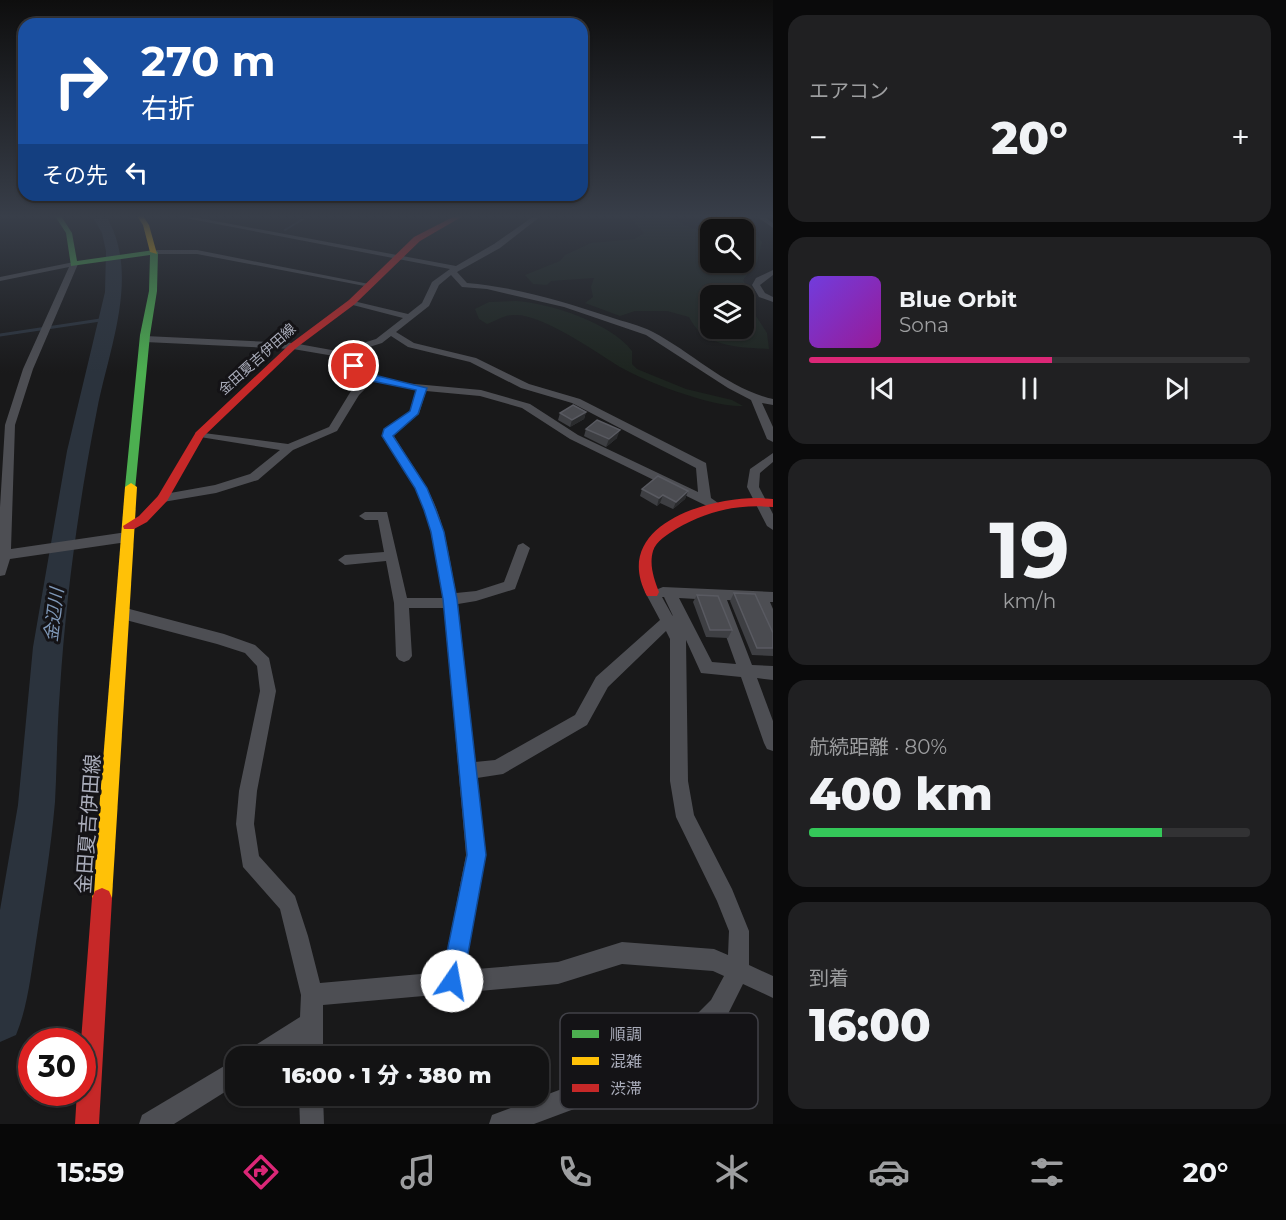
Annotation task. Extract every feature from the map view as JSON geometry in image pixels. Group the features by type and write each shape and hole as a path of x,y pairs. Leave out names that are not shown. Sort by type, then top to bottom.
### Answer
{"main road":[{"name":"金田夏吉伊田線","path":"87,1124 122,614 124,534 144,339 153,291 154,268"},
{"name":"金田夏吉伊田線","path":"124,534 144,519 163,498 200,434 292,346 352,302 387,268"},
{"path":"661,592 645,567 648,547 658,533 710,501 767,502"}],"street":[{"path":"0,279 54,268"},
{"path":"0,571 4,555 5,426 28,369 75,268"},
{"path":"283,268 370,285"},
{"path":"447,268 454,270 465,285"},
{"path":"336,354 368,346 390,332 426,304 435,284 458,268"},
{"path":"773,273 759,280 756,285 762,295 773,300"},
{"path":"435,284 487,287 566,305 629,324 672,346 732,386 755,398 773,402"},
{"path":"352,302 410,316"},
{"path":"390,332 411,345 473,360 513,380 576,401 702,466 710,501"},
{"path":"144,339 292,346 336,354 371,378 404,386 480,393 532,409 574,437 710,501"},
{"path":"163,498 244,481 261,472 289,448 333,429 355,393 371,378"},
{"path":"422,388 415,412 388,432 387,436 421,488 430,510 438,532 450,601 476,855 452,981"},
{"path":"532,409 552,394"},
{"path":"755,398 773,439"},
{"path":"200,434 289,448"},
{"path":"773,456 754,472 753,487 767,502 773,526"},
{"path":"365,516 383,515 401,603 404,656"},
{"path":"4,555 124,534"},
{"path":"401,603 450,601 476,596 510,585 523,548"},
{"path":"345,560 391,556"},
{"path":"661,592 766,597 773,626"},
{"path":"661,592 669,620 678,639 679,781 685,817 725,896 739,931 738,971 719,1008 714,1013"},
{"path":"661,592 707,668 773,673"},
{"path":"718,595 773,743"},
{"path":"122,614 219,638 250,649 264,663 268,691 248,791 245,824 250,860 288,903 312,995 311,1046"},
{"path":"469,771 497,768 581,720 602,682 669,620"},
{"path":"312,995 558,973 622,953 714,960 773,987"},
{"path":"275,1046 312,1023"},
{"path":"151,1124 225,1078"},
{"path":"501,1124 560,1102"},
{"path":"311,1106 312,1124"}],"shaded area":[{"path":"541,268 700,268 700,273 748,273 743,280 746,285 700,285 700,331 689,317 667,311 635,311 620,316 585,303 593,297 591,287 594,278 551,281 547,285 533,284 525,275"},
{"path":"516,301 562,310 595,323 623,341 632,351 632,364 637,369 686,389 732,400 743,406 715,403 646,380 542,321 512,315 487,324 479,319 475,309 489,302"},
{"path":"754,314 767,333 769,349 734,346 711,339 754,339"}],"building":[{"path":"573,405 586,412 572,420 560,413"},
{"path":"597,420 620,430 609,439 586,429"},
{"path":"658,476 688,491 676,502 663,495 659,498 642,489"},
{"path":"734,593 755,594 773,633 773,648 757,648"},
{"path":"697,595 718,596 732,630 710,630"}],"waterway":[{"name":"金辺川","path":"0,1019 34,822 44,686 65,529 86,412 109,313 115,268"},
{"path":"0,335 107,319"}],"traffic: fast":[{"path":"131,487 154,268"}],"traffic: slow":[{"path":"102,898 131,487"}],"traffic: jam":[{"path":"129,526 143,519 163,498 200,434 293,346 352,302 387,268"},
{"path":"652,592 645,558 648,547 662,532 696,513 720,505 746,502 773,503"},
{"path":"87,1124 102,898"}],"route":[{"path":"354,366 371,378 422,388 415,412 388,432 387,436 421,488 430,510 438,532 450,599 476,855 452,981"}]}
